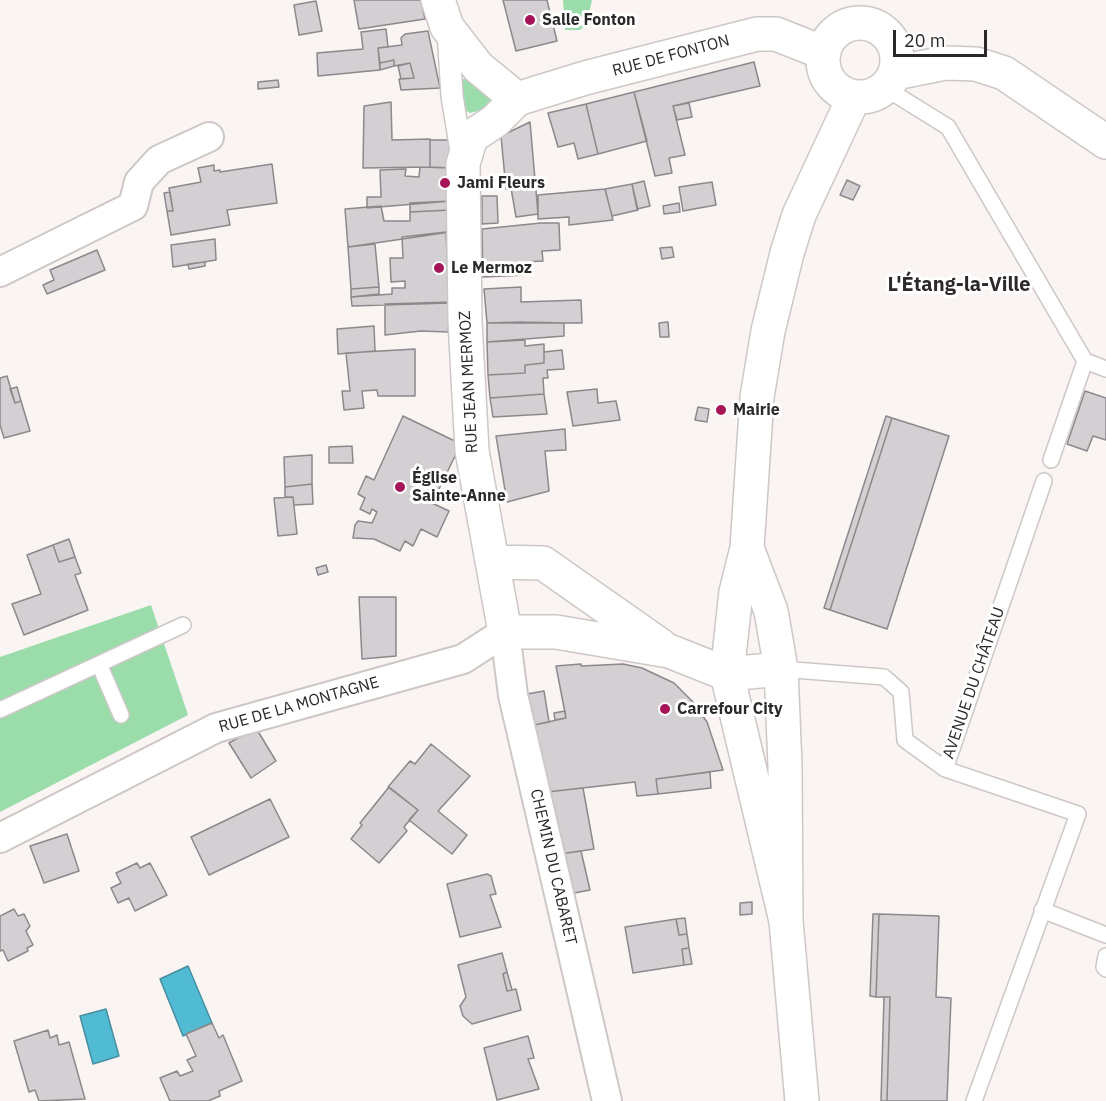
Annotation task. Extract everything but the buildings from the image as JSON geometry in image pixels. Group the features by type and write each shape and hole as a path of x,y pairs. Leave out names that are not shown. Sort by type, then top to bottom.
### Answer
{"street":[{"name":"RUE JEAN MERMOZ","path":"442,14 478,67 517,99 495,121 471,137 463,164"},
{"name":"RUE JEAN MERMOZ","path":"442,14 463,164 465,321 472,451 505,632"},
{"path":"786,921 727,674 736,592 747,548 757,397 768,332 787,253 799,215 878,86 896,50 892,40 874,26 863,23 844,27 828,43 824,53 826,73 837,89 878,86 945,63 976,64 1004,73 1106,142"},
{"name":"RUE DE FONTON","path":"517,99 585,78 757,34 776,34 824,53"},
{"path":"0,272 133,206 139,182 159,160 209,137"},
{"path":"747,548 771,611 781,669 785,766 786,921 802,1101"},
{"path":"492,562 543,562 669,651"},
{"path":"505,632 556,632 669,651 727,674 781,669"},
{"name":"RUE DE LA MONTAGNE","path":"0,838 216,728 463,659 505,632"},
{"name":"CHEMIN DU CABARET","path":"505,632 513,695 607,1101"}],"lane":[{"path":"878,86 948,127 1085,361 1106,369"},
{"path":"1051,460 1085,361"},
{"name":"AVENUE DU CHÂTEAU","path":"974,1101 1078,814 945,769 1044,481"},
{"path":"0,710 183,625"},
{"path":"99,664 121,715"},
{"path":"781,669 884,676 901,692 904,740 945,769"},
{"path":"1042,910 1106,934"},
{"path":"1106,956 1104,967 1106,969"}],"green space":[{"path":"563,0 592,0 587,24 580,30 565,30"},
{"path":"457,79 466,79 500,105 470,113 461,108"},
{"path":"151,605 188,715 0,812 0,657"}],"water":[{"path":"188,966 212,1023 183,1036 160,979"},
{"path":"106,1009 119,1056 93,1064 80,1016"}],"place":[{"name":"Salle Fonton","path":"530,20"},
{"name":"Jami Fleurs","path":"445,183"},
{"name":"Le Mermoz","path":"439,268"},
{"name":"Mairie","path":"721,410"},
{"name":"Église Sainte-Anne","path":"400,487"},
{"name":"Carrefour City","path":"665,709"}],"district":[{"name":"L'Étang-la-Ville","path":"959,285"}]}
